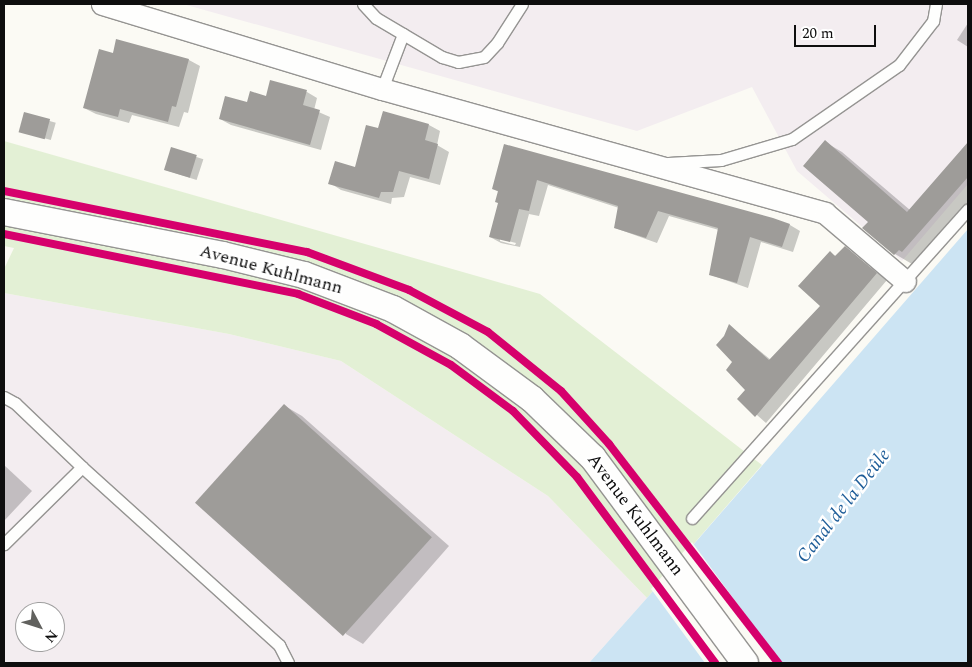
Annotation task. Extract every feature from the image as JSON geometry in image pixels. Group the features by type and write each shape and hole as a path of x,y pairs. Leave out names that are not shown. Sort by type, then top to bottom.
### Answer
{"street":[{"path":"102,4 382,90 825,213 905,281"},
{"name":"Avenue Kuhlmann","path":"4,212 250,261 360,295 429,328 477,357 532,399 593,458 745,663"}],"lane":[{"path":"363,4 376,18 442,57 458,62 473,61 484,57 498,43 522,4"},
{"path":"649,164 721,160 792,139 899,65 933,21 936,4"},
{"path":"382,90 403,34"},
{"path":"692,518 968,209"},
{"path":"4,396 14,403 82,468 279,645 288,663"},
{"path":"4,544 82,468"}],"shaded area":[{"path":"183,4 968,4 968,184 902,261 797,171 752,87 637,131"},
{"path":"4,293 229,334 341,361 548,496 647,598 589,663 4,663"}],"green space":[{"path":"4,141 540,294 762,465 647,598 548,496 341,361 229,334 4,293 4,269 14,248 4,246"}],"water":[{"name":"Canal de la Deûle","path":"968,229 968,663 589,663 647,598"}],"pier":[{"path":"692,542 781,663 705,663 651,589"}],"building":[{"path":"116,39 189,59 176,107 172,106 168,122 120,109 118,117 83,108 99,49 113,53"},
{"path":"270,80 307,90 303,105 320,110 310,145 219,119 225,96 247,102 250,91 266,96"},
{"path":"383,111 429,124 425,140 438,144 429,179 399,171 393,192 381,192 379,198 328,184 335,161 355,167 366,125 378,128"},
{"path":"24,112 50,119 45,139 19,132"},
{"path":"825,140 907,212 968,142 968,177 902,252 899,250 894,255 862,228 868,222 803,166"},
{"path":"504,144 790,224 782,247 750,237 737,283 709,275 718,228 658,211 646,238 614,228 618,206 537,180 529,211 519,209 510,242 489,237 498,203 495,202 498,191 492,189"},
{"path":"171,147 197,155 190,178 164,170"},
{"path":"845,246 877,273 755,417 737,399 745,390 726,370 732,362 716,345 724,336 729,324 769,360 820,306 798,286 830,251 835,256"},
{"path":"284,404 432,537 343,636 195,503"}],"cycle path":[{"path":"4,191 307,252 409,290 488,332 561,391 609,444 778,663"},
{"path":"4,234 298,294 376,324 451,365 513,411 577,477 715,663"}]}
